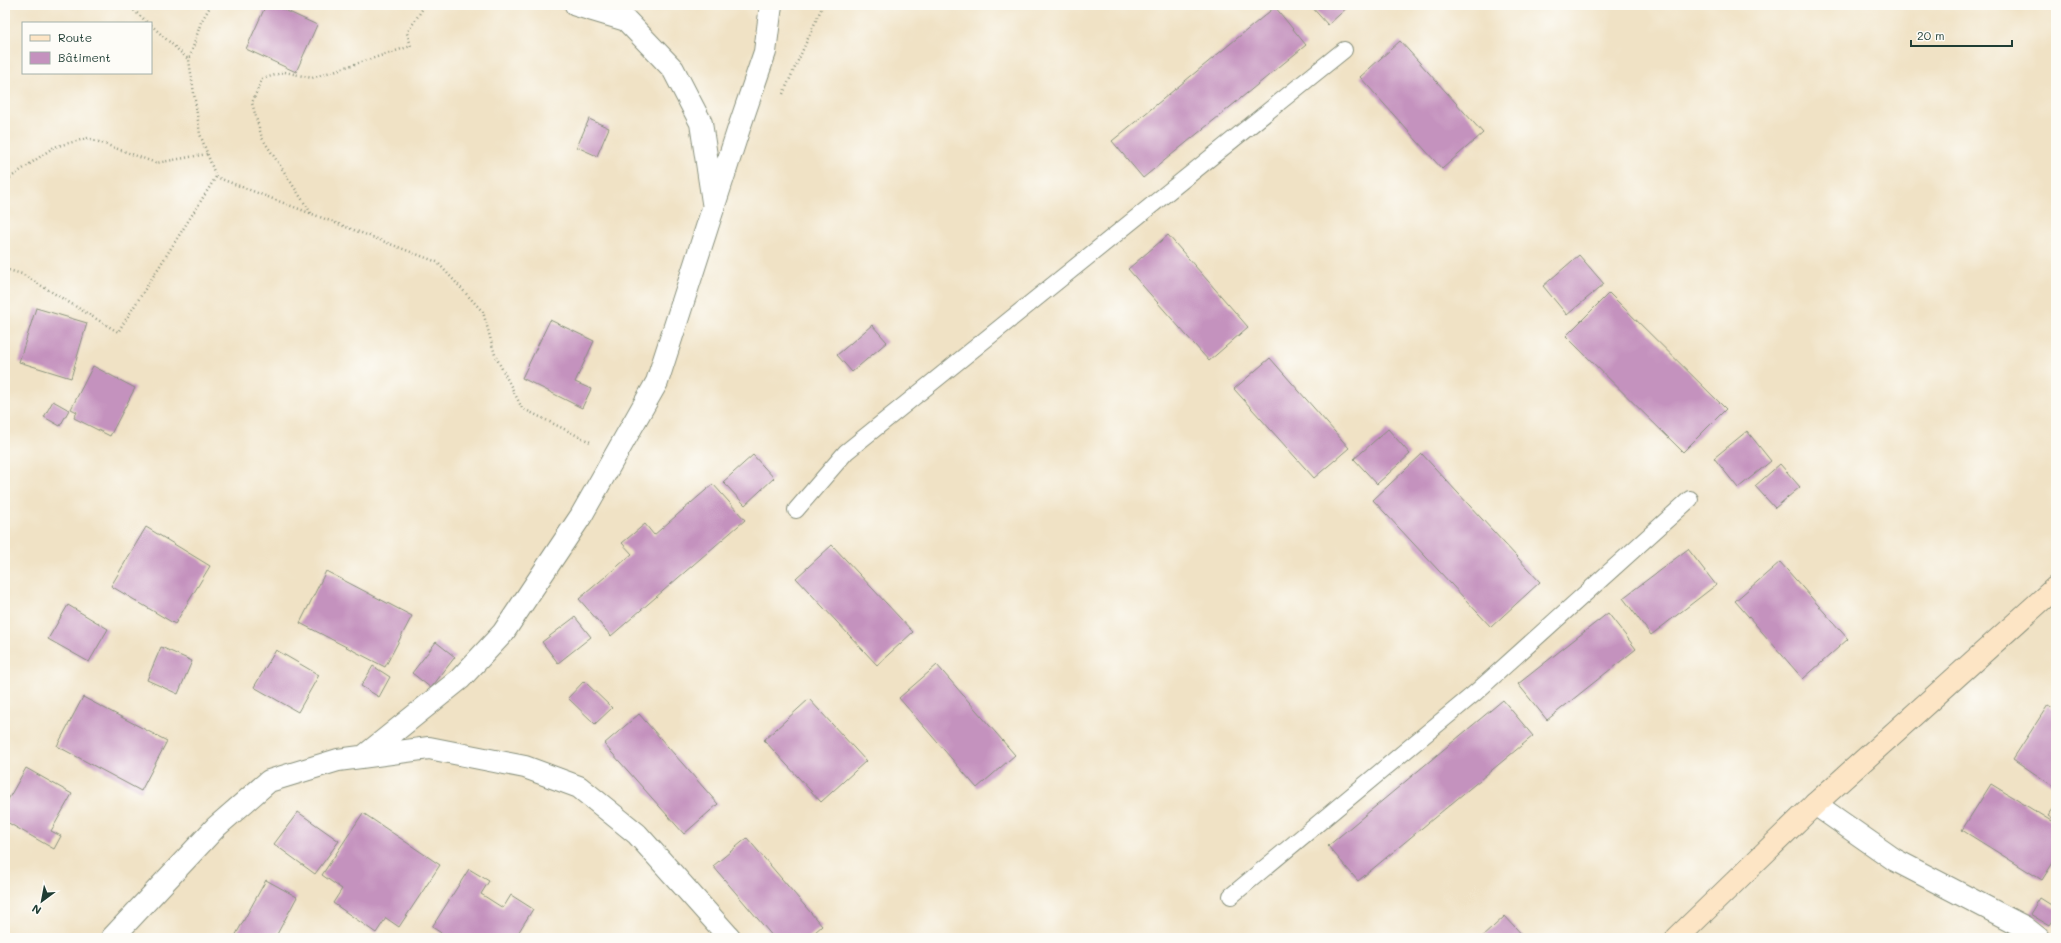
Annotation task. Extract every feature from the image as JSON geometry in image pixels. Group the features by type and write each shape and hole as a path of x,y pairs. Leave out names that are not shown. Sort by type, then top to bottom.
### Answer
{"main road":[{"path":"1677,938 1815,804 2056,587"}],"street":[{"path":"576,5 626,20 674,69 701,123 714,207"},
{"path":"363,757 460,679 503,633 581,516 657,382 765,52 771,5"},
{"path":"112,938 216,827 269,781 338,760 429,748 525,767 580,787 637,834 730,938"},
{"path":"1815,804 1895,860 2024,928 2038,938"}],"lane":[{"path":"796,510 846,452 1344,50"},
{"path":"1231,896 1475,693 1690,499"}],"path":[{"path":"128,5 147,22"},
{"path":"210,5 201,22 189,60 200,134 216,177 437,262 483,312 495,355 522,408 616,455"},
{"path":"311,214 262,138 252,103 262,79 284,72 312,78 411,46 407,33 425,5"},
{"path":"152,26 189,60"},
{"path":"5,184 6,180 54,147 88,138 156,163 207,154"},
{"path":"5,269 22,274 118,332 216,177"}],"building":[{"path":"266,5 274,5 317,25 296,72 246,49"},
{"path":"1310,5 1350,5 1328,25"},
{"path":"1275,7 1306,45 1143,178 1112,141"},
{"path":"1400,41 1483,133 1442,169 1360,77"},
{"path":"589,119 609,128 597,156 577,147"},
{"path":"1168,235 1248,327 1209,361 1128,269"},
{"path":"1579,255 1604,284 1567,315 1543,286"},
{"path":"1609,293 1726,409 1683,452 1566,336"},
{"path":"36,308 87,323 71,378 19,362"},
{"path":"550,320 594,341 575,382 591,389 582,408 522,378"},
{"path":"872,325 887,342 852,372 837,355"},
{"path":"1270,358 1349,448 1314,478 1234,389"},
{"path":"93,366 135,388 110,436 74,418 77,412 71,409"},
{"path":"53,401 69,410 60,426 44,417"},
{"path":"1388,429 1410,454 1377,484 1354,459"},
{"path":"1747,431 1771,461 1738,488 1714,458"},
{"path":"1422,454 1540,582 1491,627 1373,500"},
{"path":"753,455 774,478 745,505 723,482"},
{"path":"1780,464 1800,487 1775,508 1755,486"},
{"path":"713,484 745,520 611,636 579,599 632,554 622,543 645,524 654,535"},
{"path":"146,527 210,566 175,624 111,586"},
{"path":"832,545 913,632 877,665 796,578"},
{"path":"1688,549 1716,585 1651,635 1623,598"},
{"path":"1780,562 1848,639 1803,679 1735,601"},
{"path":"326,571 412,616 385,667 300,623"},
{"path":"68,605 108,629 89,662 48,639"},
{"path":"1608,613 1636,649 1547,720 1518,684"},
{"path":"575,617 591,637 558,663 542,642"},
{"path":"436,642 455,657 431,688 412,673"},
{"path":"161,647 192,661 178,694 147,680"},
{"path":"276,650 319,675 298,712 254,687"},
{"path":"937,665 1015,755 977,788 899,698"},
{"path":"373,666 390,677 379,697 361,686"},
{"path":"584,681 612,708 595,724 568,698"},
{"path":"83,697 167,741 141,791 57,746"},
{"path":"809,699 866,761 821,802 764,740"},
{"path":"1503,700 1533,736 1358,881 1328,846"},
{"path":"2048,705 2056,710 2056,788 2013,759"},
{"path":"639,714 718,804 684,834 604,744"},
{"path":"26,768 72,794 51,831 61,836 54,849 5,821 5,805"},
{"path":"1991,784 2056,824 2056,858 2042,880 1962,830"},
{"path":"2056,805 2056,821 2048,816"},
{"path":"298,812 339,841 315,874 274,844"},
{"path":"363,813 440,865 399,927 386,918 376,933 333,903 342,889 322,875"},
{"path":"747,838 822,926 808,938 774,938 713,866"},
{"path":"469,869 489,881 481,894 503,908 511,895 533,909 515,938 449,938 432,927"},
{"path":"266,880 297,897 275,938 234,938"},
{"path":"2040,898 2056,908 2056,917 2050,926 2030,914"},
{"path":"1505,916 1525,938 1481,938"}]}
